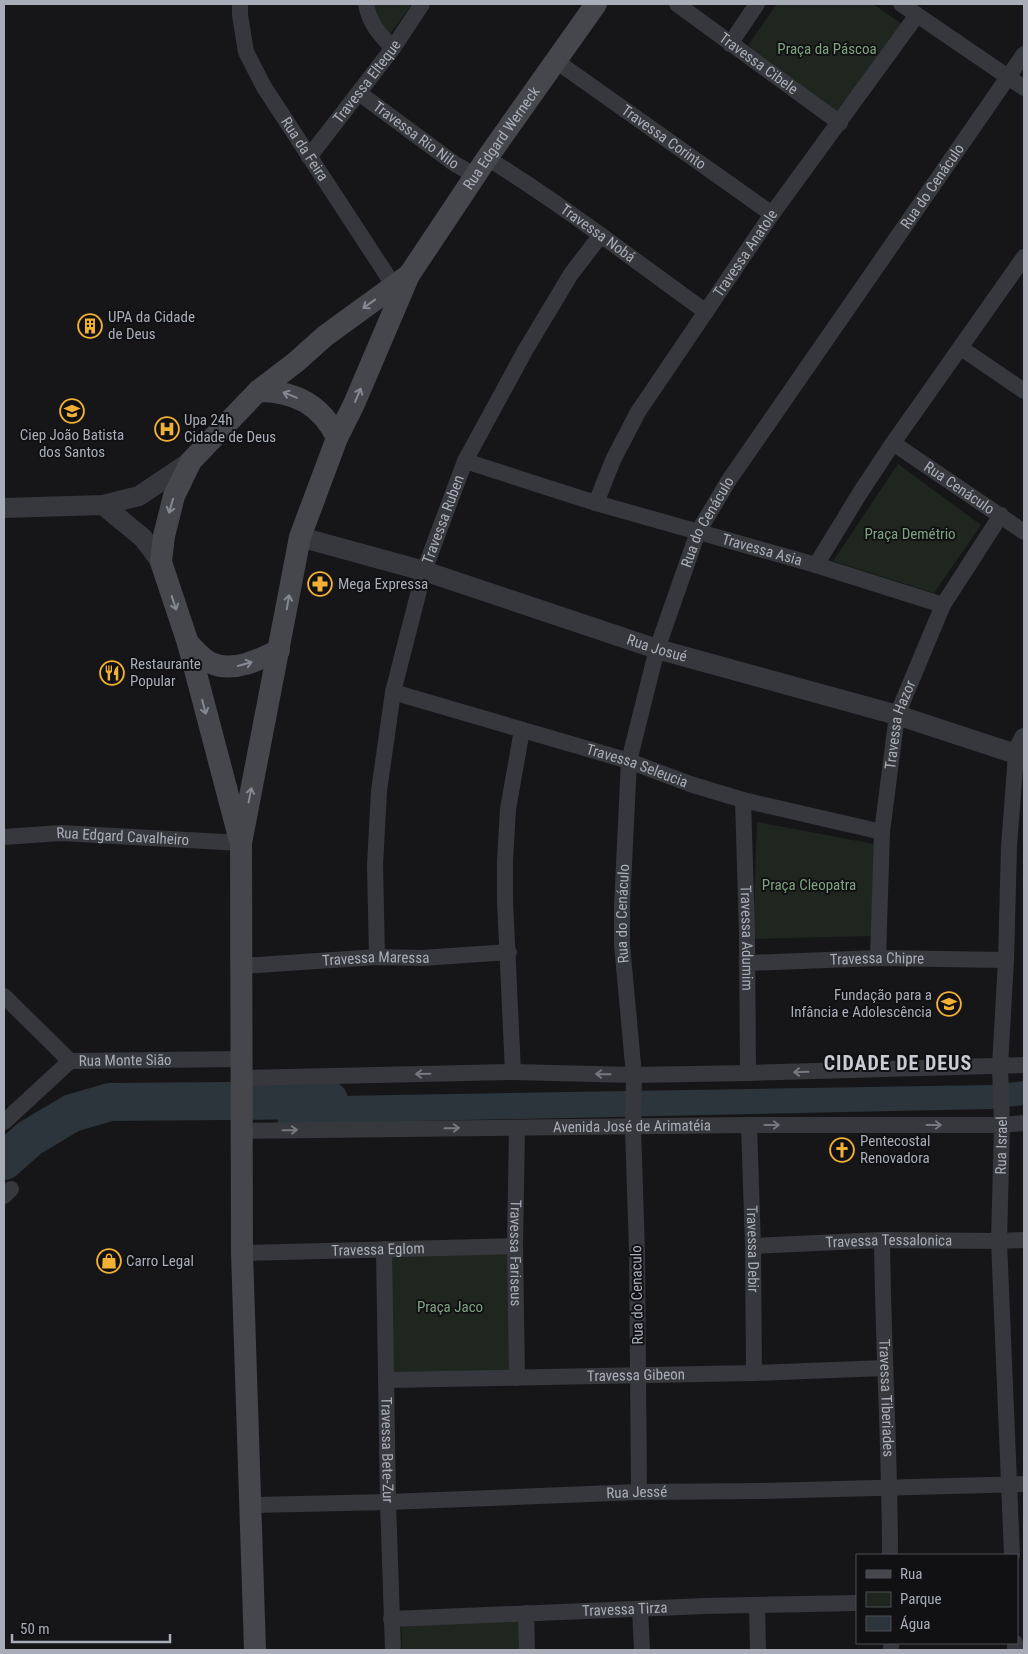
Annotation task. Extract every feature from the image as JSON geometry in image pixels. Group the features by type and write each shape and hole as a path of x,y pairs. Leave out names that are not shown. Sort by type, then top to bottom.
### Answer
{"main road":[{"name":"Rua Edgard Werneck","path":"401,280 596,4"},
{"path":"241,843 188,643 161,562 164,536 174,496 191,461 258,391 325,336 401,280"},
{"path":"255,1650 242,1253 241,843 300,537 337,438 354,404 401,280"},
{"path":"258,391 282,392 311,404 325,418 337,438"},
{"path":"188,643 201,657 211,663 222,666 238,666 262,659 279,650"}],"street":[{"name":"Rua da Feira","path":"240,4 246,52 264,87 309,157 401,280"},
{"path":"366,4 368,15 377,32 393,48"},
{"name":"Travessa Elteque","path":"309,157 360,93 422,4"},
{"name":"Travessa Cibele","path":"677,4 840,123"},
{"path":"730,44 757,4"},
{"path":"901,4 1024,88"},
{"name":"Travessa Anatole","path":"596,504 613,460 638,412 772,214 917,15"},
{"name":"Rua do Cenáculo","path":"633,1122 634,1079 622,945 629,762 657,649 698,532 729,480 1024,54"},
{"name":"Travessa Corinto","path":"556,61 772,214"},
{"name":"Travessa Rio Nilo","path":"360,93 455,164 481,167"},
{"name":"Travessa Nobá","path":"481,167 513,174 601,235 706,312"},
{"name":"Travessa Ruben","path":"377,958 375,865 379,791 394,692 424,571 466,461 526,349 571,274 601,235"},
{"path":"816,565 893,443 1024,257"},
{"path":"961,348 1024,391"},
{"name":"Rua Cenáculo","path":"893,443 1024,532"},
{"path":"4,508 103,505 140,496 191,461"},
{"name":"Travessa Asia","path":"466,461 596,504 816,565 943,605"},
{"path":"103,505 143,538 161,562"},
{"name":"Travessa Hazor","path":"878,958 882,832 897,715 943,605 1001,515"},
{"name":"Rua Josué","path":"300,537 424,571 657,649 897,715 1020,746"},
{"name":"Travessa Seleucia","path":"394,692 629,762 690,784 743,800 882,832"},
{"path":"513,1072 505,869 508,809 522,730"},
{"name":"Rua Israel","path":"1012,1554 1017,1484 999,1242 1000,1069 1006,960 1009,847 1020,746"},
{"name":"Travessa Adumim","path":"743,800 748,1073"},
{"name":"Rua Edgard Cavalheiro","path":"4,837 61,833 241,843"},
{"name":"Travessa Maressa","path":"242,966 509,952"},
{"name":"Travessa Chipre","path":"747,963 878,958 1006,960"},
{"path":"4,996 70,1061"},
{"name":"Rua Monte Sião","path":"4,1122 70,1061 241,1076"},
{"path":"241,1076 513,1072 634,1079 748,1073 1000,1069 1024,1065"},
{"name":"Avenida José de Arimatéia","path":"241,1126 517,1128 633,1122 749,1126 1001,1120 1024,1124"},
{"name":"Rua do Cenaculo","path":"633,1122 637,1252 639,1492"},
{"name":"Travessa Debir","path":"749,1126 753,1246 754,1373"},
{"name":"Travessa Fariseus","path":"517,1128 515,1246 517,1378"},
{"name":"Travessa Tessalonica","path":"753,1246 882,1240 999,1242 1024,1240"},
{"name":"Travessa Tiberiades","path":"882,1240 884,1368 890,1487 890,1554"},
{"name":"Travessa Eglom","path":"242,1253 515,1246"},
{"name":"Travessa Bete-Zur","path":"384,1249 388,1502 393,1650"},
{"name":"Travessa Gibeon","path":"387,1380 754,1373 884,1368"},
{"name":"Rua Jessé","path":"249,1505 388,1502 639,1492 1017,1484"},
{"name":"Travessa Tirza","path":"391,1619 757,1605 856,1604"},
{"path":"757,1605 758,1650"},
{"path":"640,1609 642,1650"},
{"path":"526,1613 527,1650"}],"green space":[{"path":"373,4 412,4 390,34 379,19"},
{"name":"Praça da Páscoa","path":"777,4 873,4 903,25 837,113 748,45"},
{"name":"Praça Demétrio","path":"898,464 981,525 934,593 833,561"},
{"name":"Praça Cleopatra","path":"757,822 874,844 871,936 753,939"},
{"name":"Praça Jaco","path":"508,1242 511,1370 393,1372 390,1244"},
{"path":"520,1620 521,1650 402,1650 401,1622"}],"water":[{"path":"1024,1081 1024,1105 990,1109 278,1124 277,1097 990,1085"}],"waterway":[{"path":"4,1161 30,1138 72,1113 110,1102 329,1100"}],"place":[{"name":"UPA da Cidade de Deus","path":"90,326"},
{"name":"Ciep João Batista dos Santos","path":"72,411"},
{"name":"Upa 24h Cidade de Deus","path":"167,429"},
{"name":"Mega Expressa","path":"320,584"},
{"name":"Restaurante Popular","path":"112,673"},
{"name":"Fundação para a Infância e Adolescência","path":"949,1004"},
{"name":"Pentecostal Renovadora","path":"842,1150"},
{"name":"Carro Legal","path":"109,1261"}],"district":[{"name":"CIDADE DE DEUS","path":"898,1063"}]}
